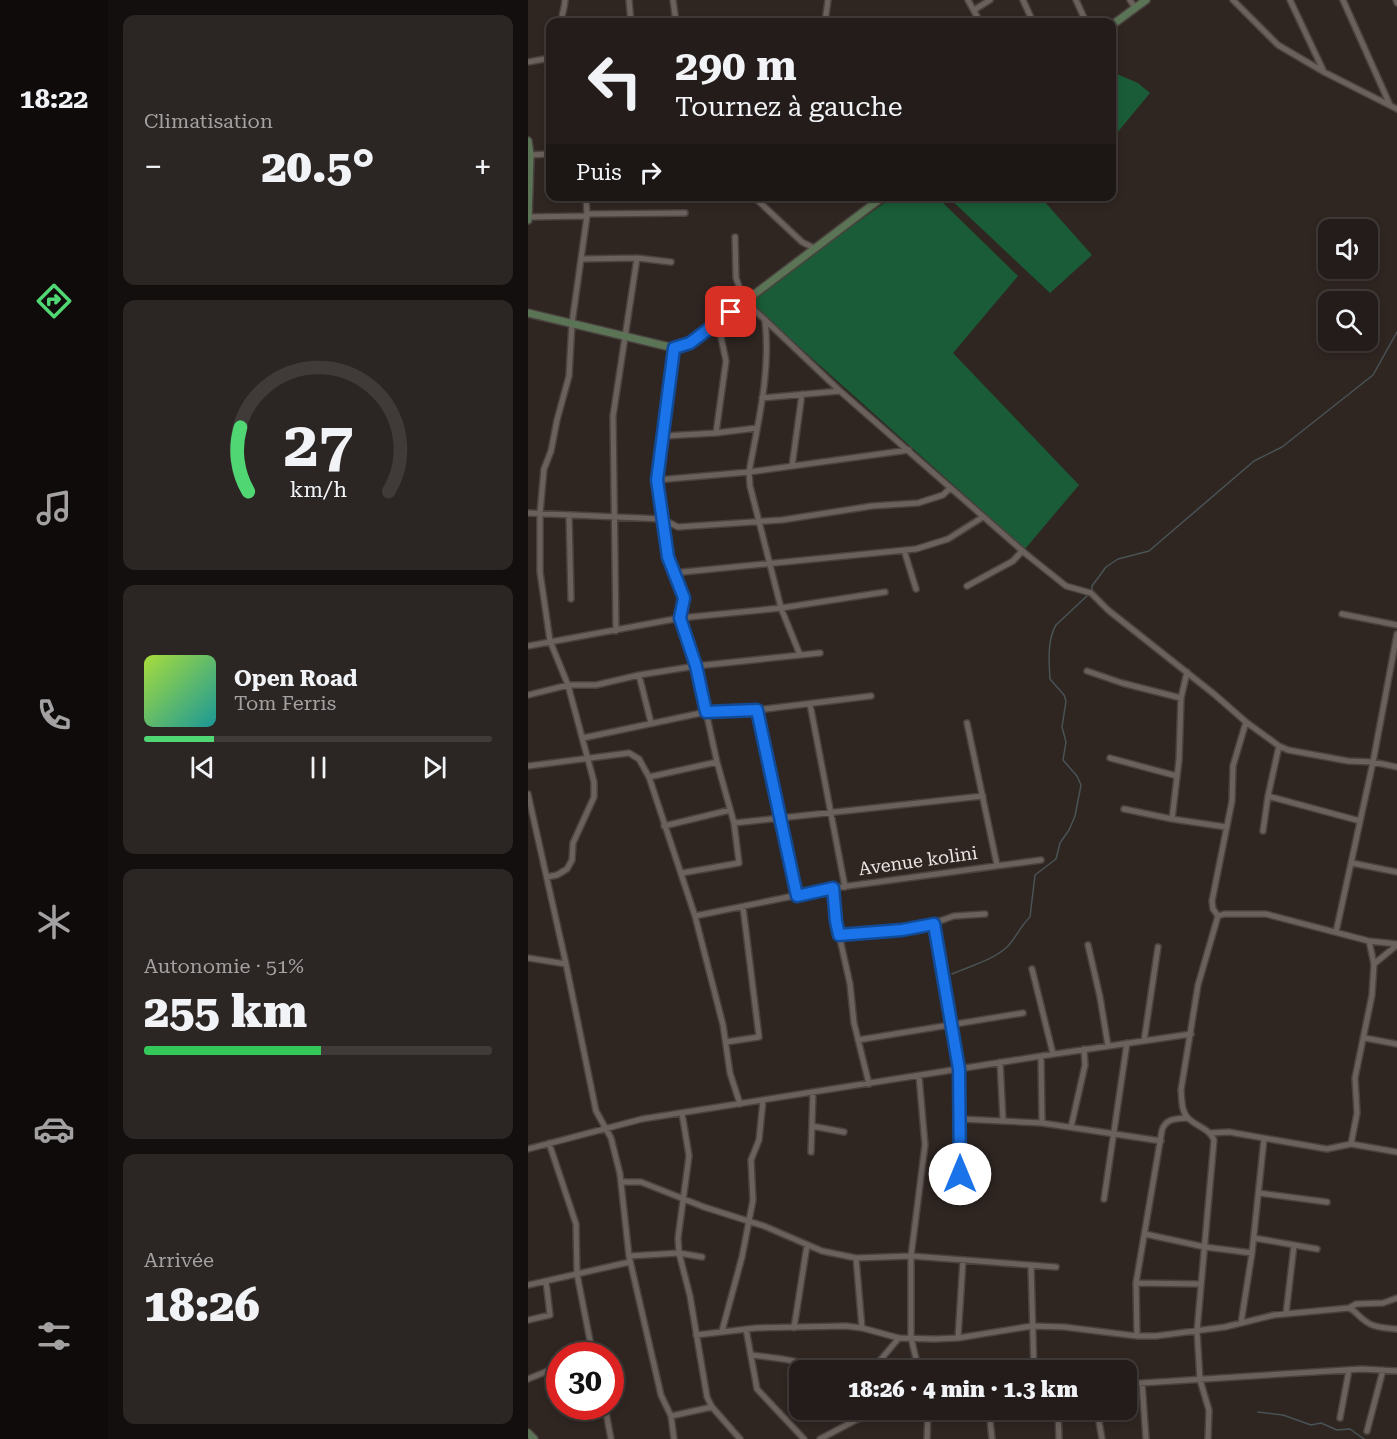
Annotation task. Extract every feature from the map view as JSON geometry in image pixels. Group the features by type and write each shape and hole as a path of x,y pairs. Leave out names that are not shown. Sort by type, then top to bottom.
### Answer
{"street":[{"path":"561,18 565,0"},
{"path":"629,0 631,18"},
{"path":"673,0 675,18"},
{"path":"826,18 828,0"},
{"path":"968,0 978,18"},
{"path":"974,10 990,0"},
{"path":"1023,0 1031,18"},
{"path":"1076,0 1084,18"},
{"path":"1130,0 1135,8"},
{"path":"1116,22 1146,0"},
{"path":"1233,0 1278,45 1324,72 1397,109"},
{"path":"1290,0 1324,72"},
{"path":"1343,0 1390,105"},
{"path":"528,62 546,59"},
{"path":"528,141 528,219 685,213"},
{"path":"529,155 546,154"},
{"path":"547,877 557,875 567,868 572,860 573,843 594,792 588,757 568,685 550,641 540,572 540,513 544,469 551,451 569,376 572,323 587,215 586,201"},
{"path":"758,201 802,242 814,248"},
{"path":"528,313 674,348 690,343 877,201"},
{"path":"735,237 736,278 744,300 840,391 1022,551 1066,586 1091,593 1108,610 1279,746 1288,750 1348,761 1373,762 1397,767"},
{"path":"581,259 637,258 671,262"},
{"path":"616,631 613,416 632,303 637,258"},
{"path":"765,320 766,378 749,472 781,608 800,655"},
{"path":"716,433 726,361 718,324"},
{"path":"674,348 657,480 673,573 684,598 680,618 696,666 717,762 734,823 739,863 682,873"},
{"path":"762,398 840,391"},
{"path":"792,466 802,394"},
{"path":"664,436 757,428"},
{"path":"657,480 749,472 909,450"},
{"path":"528,513 662,519 678,527 782,520 872,506 918,503 943,495 950,488"},
{"path":"569,515 571,599"},
{"path":"673,573 904,550 948,539 983,517"},
{"path":"904,550 916,589"},
{"path":"967,586 1013,561 1022,551"},
{"path":"528,646 680,618 781,608 885,592"},
{"path":"1342,614 1397,625"},
{"path":"1336,932 1373,762 1397,634"},
{"path":"528,695 568,685 596,685 696,666 820,653"},
{"path":"1087,671 1122,683 1181,698"},
{"path":"1172,819 1181,698 1187,672"},
{"path":"639,675 651,723"},
{"path":"583,738 706,712 757,710 871,696"},
{"path":"810,704 845,887"},
{"path":"757,710 797,896"},
{"path":"1218,916 1213,909 1212,901 1232,801 1233,766 1246,722"},
{"path":"968,723 997,865"},
{"path":"1263,831 1279,746"},
{"path":"528,766 629,753 639,759 649,777 695,916 726,1042 730,1073 740,1104"},
{"path":"1110,758 1177,776"},
{"path":"649,777 717,762"},
{"path":"528,794 596,1111 611,1138 621,1182 630,1259 661,1395 671,1416 674,1439"},
{"path":"734,823 983,796"},
{"path":"1268,796 1360,821"},
{"path":"1124,808 1172,819 1226,827"},
{"path":"664,826 730,810"},
{"name":"Avenue kolini","path":"695,916 833,888 1041,860"},
{"path":"1352,862 1397,872"},
{"path":"833,888 836,921 850,984 854,1023 869,1084"},
{"path":"726,1042 759,1037 743,907"},
{"path":"839,935 902,930 934,924 954,916 985,914"},
{"path":"1218,916 1266,914 1369,941 1397,944"},
{"path":"1208,1439 1209,1410 1200,1380 1197,1331 1214,1140 1211,1133 1187,1118 1182,1106 1181,1090 1198,985 1218,916"},
{"path":"934,924 959,1069 960,1174"},
{"path":"1351,1144 1357,1113 1355,1078 1372,996 1374,964 1369,941"},
{"path":"1374,964 1397,944"},
{"path":"1088,945 1108,1046"},
{"path":"1144,1041 1158,946"},
{"path":"528,958 566,964"},
{"path":"1032,969 1053,1054"},
{"path":"858,1040 1023,1013"},
{"path":"528,1149 604,1128 682,1113 1191,1034"},
{"path":"1365,1038 1397,1044"},
{"path":"1104,1198 1127,1043"},
{"path":"1071,1127 1085,1065 1084,1049"},
{"path":"1041,1056 1042,1123"},
{"path":"1000,1062 1003,1120"},
{"path":"916,1360 911,1338 911,1256 925,1146 920,1076"},
{"path":"811,1152 813,1093"},
{"path":"722,1331 742,1257 753,1200 751,1160 759,1140 763,1101"},
{"path":"682,1113 689,1156 678,1238 679,1253 707,1397 712,1407 740,1439"},
{"path":"1137,1336 1136,1283 1164,1125 1169,1120 1187,1118"},
{"path":"960,1119 1042,1123 1161,1141"},
{"path":"812,1126 844,1132"},
{"path":"1211,1133 1229,1132 1327,1149 1351,1144 1397,1152"},
{"path":"1241,1323 1254,1238 1264,1139"},
{"path":"549,1143 576,1224 578,1274 590,1342"},
{"path":"621,1182 641,1182 822,1251 856,1258 911,1256 1056,1267"},
{"path":"1258,1193 1327,1202"},
{"path":"1145,1234 1204,1247 1252,1253"},
{"path":"1254,1238 1317,1249"},
{"path":"794,1328 807,1245"},
{"path":"1286,1314 1294,1245"},
{"path":"528,1285 630,1259 679,1253 702,1257"},
{"path":"856,1258 862,1328"},
{"path":"958,1338 963,1260"},
{"path":"1031,1266 1034,1360"},
{"path":"528,1320 550,1315 546,1281"},
{"path":"1136,1283 1201,1284"},
{"path":"696,1335 746,1329 846,1326 899,1338 958,1338 1032,1326 1064,1327 1137,1336 1197,1331 1286,1314 1349,1308 1356,1304 1383,1303 1397,1298"},
{"path":"1349,1308 1365,1322 1374,1326 1397,1329"},
{"path":"746,1329 757,1389 804,1439"},
{"path":"880,1360 899,1338"},
{"path":"751,1355 789,1360"},
{"path":"1340,1418 1349,1370"},
{"path":"1137,1383 1349,1370 1397,1371"},
{"path":"1367,1431 1383,1370"},
{"path":"528,1379 546,1372"},
{"path":"1142,1383 1146,1439"},
{"path":"671,1416 712,1407"},
{"path":"607,1420 611,1439"},
{"path":"820,1439 856,1420"},
{"path":"927,1439 928,1420"},
{"path":"990,1420 992,1439"},
{"path":"1058,1420 1059,1439"},
{"path":"1099,1420 1102,1439"},
{"path":"528,1433 534,1439"}],"green space":[{"path":"1116,74 1138,83 1150,93 1116,134"},
{"path":"887,201 941,201 1018,276 953,353 1079,485 1025,549 747,300"},
{"path":"952,201 1044,201 1092,255 1050,293"}],"waterway":[{"path":"1092,592 1092,586 1106,567 1118,559 1149,551 1254,461 1282,447 1373,375 1397,332"},
{"path":"952,974 995,956 1010,943 1030,917 1035,875 1056,859 1060,843 1075,816 1081,785 1077,776 1063,760 1066,742 1062,727 1066,701 1064,695 1050,679 1049,651 1056,625 1089,594"},
{"path":"1258,1412 1283,1415 1311,1425 1321,1423 1337,1430 1350,1429 1364,1439"}],"route":[{"path":"731,312 690,343 674,348 657,480 668,557 684,598 680,618 696,666 706,712 757,710 797,896 833,888 839,935 902,930 934,924 959,1069 960,1174"}]}
